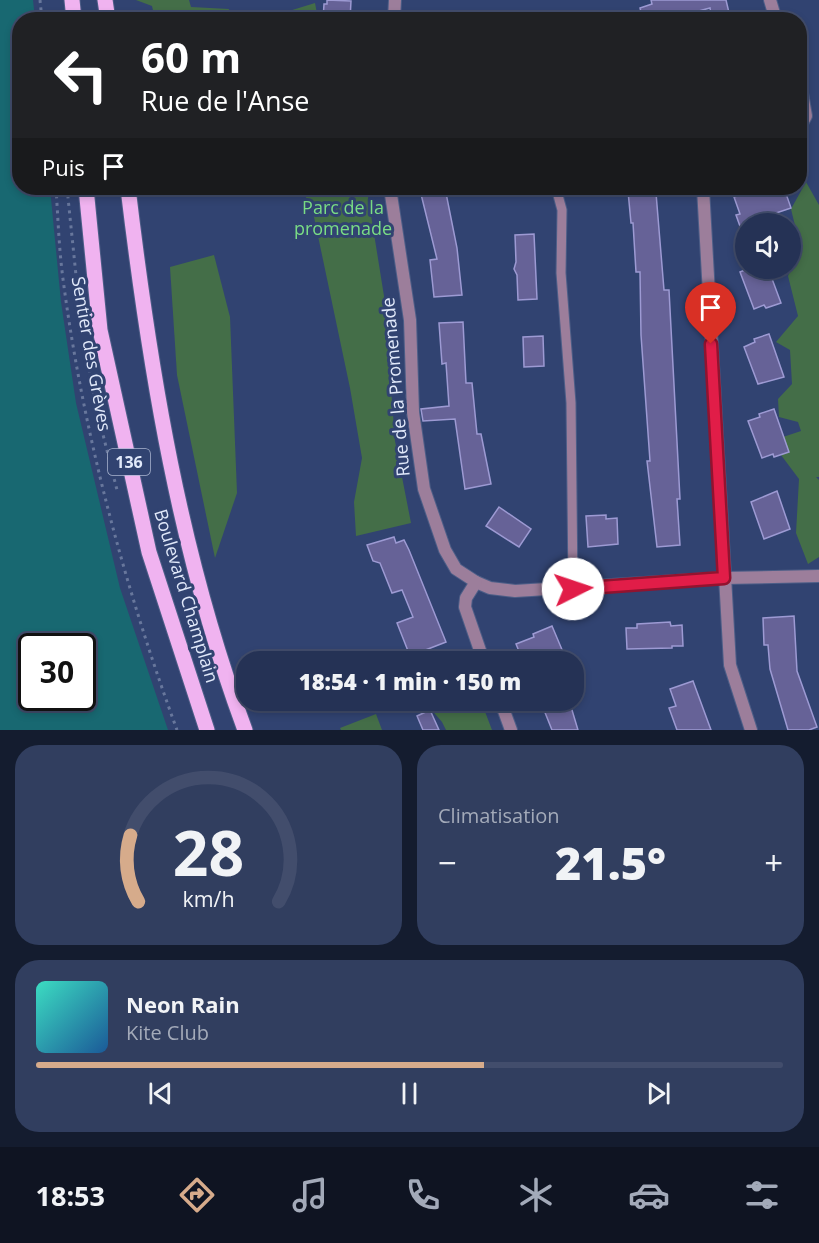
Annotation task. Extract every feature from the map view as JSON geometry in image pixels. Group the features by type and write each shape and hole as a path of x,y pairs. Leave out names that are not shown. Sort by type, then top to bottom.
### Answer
{"main road":[{"name":"Boulevard Champlain","path":"87,195 100,330 149,552 207,730"},
{"name":"Boulevard Champlain","path":"129,195 145,322 163,431 184,529 212,627 246,730"}],"street":[{"name":"Rue de la Promenade","path":"391,195 410,320 413,412 424,489 445,550 456,569 490,588 515,591 724,578 819,576"},
{"path":"703,195 730,664 751,730"},
{"path":"476,582 466,598 465,607 480,651"},
{"path":"504,711 511,730"}],"lane":[{"path":"558,195 562,210 561,273 571,403 573,589"}],"path":[{"name":"Sentier des Grèves","path":"57,195 63,277 75,355 99,470 130,588 157,676 177,730"}],"green space":[{"path":"136,0 189,0 191,7 229,9 229,12 153,12 152,6"},
{"path":"315,3 317,12 288,12"},
{"path":"807,184 819,205 819,477 816,477 819,480 819,557 808,564 796,533 799,479 781,455 783,437 801,431 798,422 779,417 778,399 792,384 790,350 776,342 798,316 789,279 801,279 801,213 792,213 791,209 799,195 807,195"},
{"name":"Parc de la promenade","path":"305,195 368,195 384,296 395,441 411,523 356,536 354,502 362,458 350,388 314,217"},
{"path":"214,255 230,317 237,493 215,558 177,375 170,267"},
{"path":"432,711 485,711 492,730 446,730"},
{"path":"376,714 382,730 341,730 340,728"}],"shaded area":[{"path":"0,0 33,0 34,12 12,12 12,195 51,195 61,302 76,403 120,588 168,730 0,730"}],"building":[{"path":"327,0 351,1 350,12 324,12 324,4 327,4"},
{"path":"651,0 726,0 729,12 711,12 710,8 695,12 641,12 640,8 652,4"},
{"path":"421,195 446,195 457,248 462,295 434,297 430,260 437,259"},
{"path":"628,195 656,195 664,290 669,290 680,499 677,499 680,545 657,547 647,461 650,461 641,335 640,272 636,272 633,223 631,223"},
{"path":"740,195 786,195 791,208 776,213 740,213 734,197"},
{"path":"534,234 537,299 518,300 517,275 514,269 515,235"},
{"path":"743,279 772,279 781,303 754,309"},
{"path":"463,322 466,383 472,383 477,434 481,434 491,484 465,489 455,419 423,421 421,409 449,406 446,363 442,364 439,323"},
{"path":"769,334 784,377 758,384 744,347 755,342 754,339"},
{"path":"543,336 544,366 524,367 523,337"},
{"path":"774,409 789,452 762,458 748,421"},
{"path":"777,491 790,529 764,539 751,502"},
{"path":"499,507 531,529 519,547 486,526"},
{"path":"606,515 606,519 617,518 618,544 588,547 586,516"},
{"path":"394,537 396,543 404,540 446,642 423,651 408,651 397,623 413,617 402,590 392,593 380,563 373,561 367,545"},
{"path":"794,616 797,671 817,727 809,730 788,730 770,669 768,645 764,645 763,618"},
{"path":"670,622 671,626 682,625 683,646 627,649 626,628 637,628 637,624"},
{"path":"552,626 563,651 519,651 516,644 534,637 533,634"},
{"path":"693,681 711,730 677,730 669,708 676,706 670,689"},
{"path":"430,711 439,730 423,730 417,716"},
{"path":"544,711 572,711 578,730 552,730"}],"route":[{"path":"573,589 724,578 711,344"}]}
